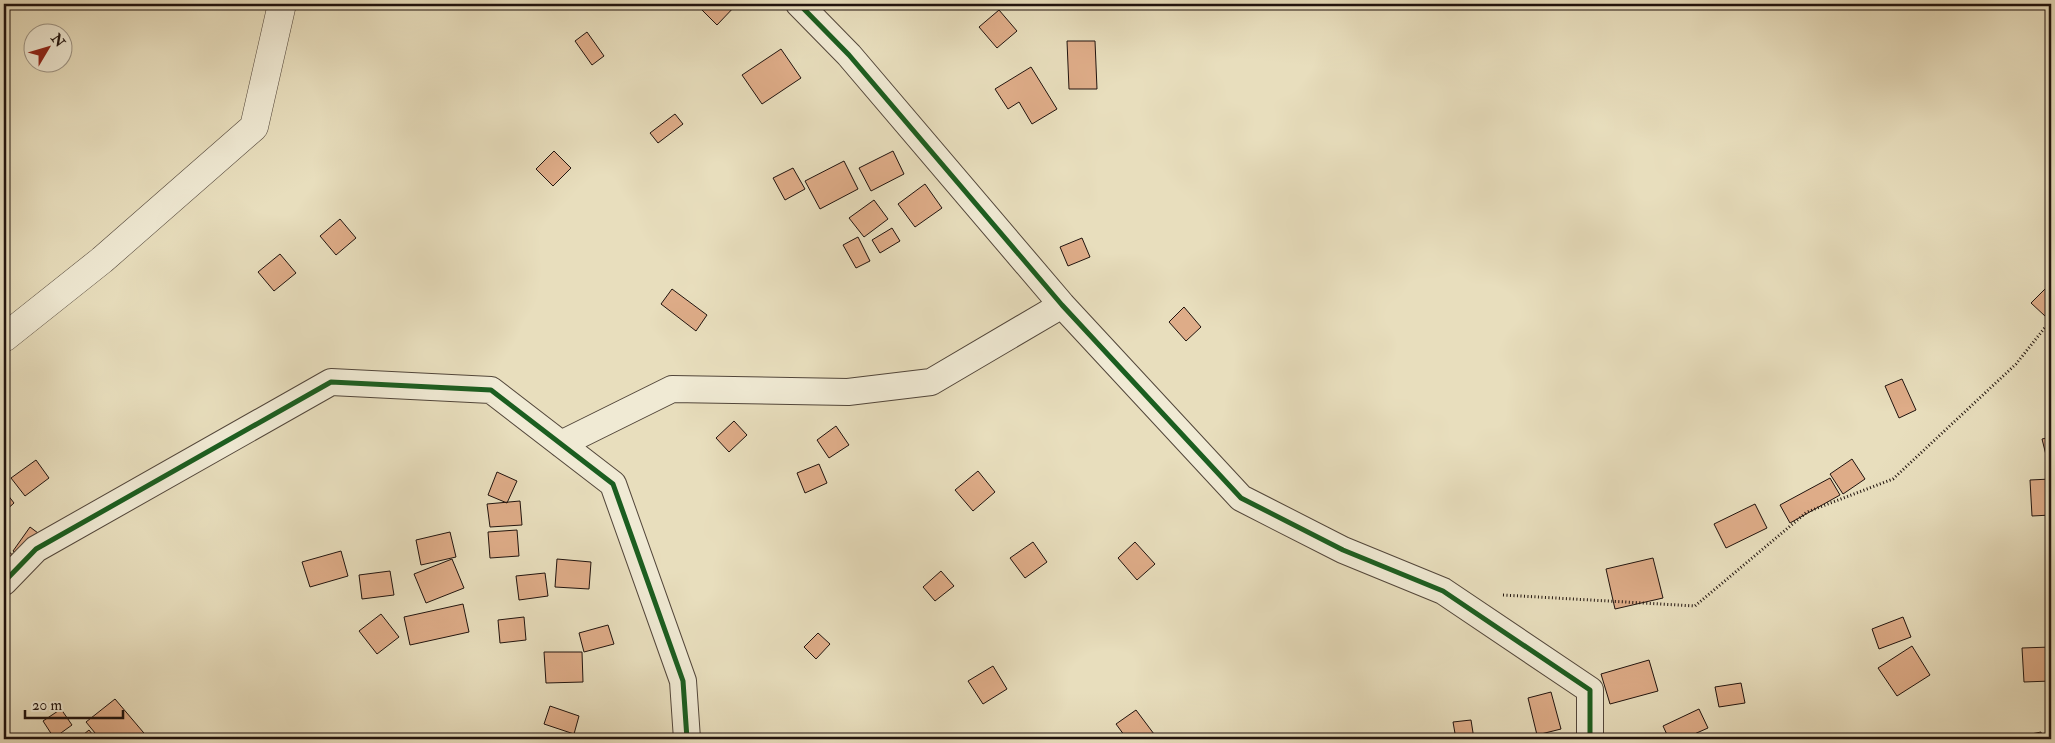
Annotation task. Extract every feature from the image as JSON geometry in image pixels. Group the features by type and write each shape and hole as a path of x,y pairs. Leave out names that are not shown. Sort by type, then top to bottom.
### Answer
{"street":[{"path":"4,338 102,260 254,127 282,4"},
{"path":"799,4 849,55 1062,305 1241,498 1343,550 1443,591 1590,690 1590,739"},
{"path":"561,444 672,389 848,392 931,382 1062,305"},
{"path":"4,582 36,549 331,382 491,390 613,484 684,681 687,739"}],"path":[{"path":"1501,594 1695,606 1807,512 1893,479 2016,364 2051,320"}],"building":[{"path":"706,4 737,4 717,25 701,9"},
{"path":"999,10 1017,31 997,48 979,27"},
{"path":"587,32 604,56 592,65 575,41"},
{"path":"1067,41 1095,41 1097,89 1069,89"},
{"path":"781,49 801,78 762,104 742,75"},
{"path":"1031,67 1057,109 1032,124 1019,102 1008,109 995,89"},
{"path":"675,114 683,124 658,143 650,133"},
{"path":"554,151 571,168 553,186 536,169"},
{"path":"893,151 904,174 871,191 859,168"},
{"path":"844,161 858,189 820,209 805,181"},
{"path":"793,168 805,189 785,200 773,178"},
{"path":"925,184 942,208 915,227 898,204"},
{"path":"874,200 888,219 864,237 849,218"},
{"path":"340,219 356,238 336,255 320,236"},
{"path":"892,228 900,241 880,253 872,240"},
{"path":"858,237 870,261 856,268 843,245"},
{"path":"1082,238 1090,257 1068,266 1060,247"},
{"path":"280,254 296,273 274,291 258,272"},
{"path":"2051,283 2051,309 2045,316 2031,303"},
{"path":"672,289 707,315 696,331 661,304"},
{"path":"1184,307 1201,327 1186,341 1169,322"},
{"path":"1902,379 1916,410 1899,418 1885,386"},
{"path":"734,421 747,435 729,452 716,438"},
{"path":"836,426 849,445 829,458 817,440"},
{"path":"2051,437 2051,475 2042,439"},
{"path":"1852,459 1865,479 1843,494 1830,474"},
{"path":"36,460 49,478 25,496 11,478"},
{"path":"819,464 827,483 805,493 797,473"},
{"path":"978,471 995,492 973,511 955,490"},
{"path":"497,472 517,481 507,503 488,495"},
{"path":"1830,478 1840,495 1790,523 1780,505"},
{"path":"2051,479 2051,515 2032,516 2030,480"},
{"path":"4,490 14,503 4,512"},
{"path":"520,501 522,525 490,527 487,504"},
{"path":"1755,504 1767,528 1726,548 1714,524"},
{"path":"30,527 50,542 34,566 13,551"},
{"path":"517,530 519,556 490,558 488,532"},
{"path":"450,532 456,557 421,565 416,540"},
{"path":"1033,542 1047,562 1025,578 1010,558"},
{"path":"1135,542 1155,564 1137,580 1118,558"},
{"path":"4,547 20,562 4,571"},
{"path":"341,551 348,576 310,587 302,562"},
{"path":"1653,558 1663,598 1615,609 1606,569"},
{"path":"452,559 464,588 426,603 414,574"},
{"path":"557,559 591,562 589,589 555,587"},
{"path":"390,571 394,595 362,599 359,575"},
{"path":"941,571 954,586 935,601 923,587"},
{"path":"545,573 548,596 519,600 516,576"},
{"path":"463,604 469,632 410,645 404,617"},
{"path":"381,614 399,637 377,654 359,631"},
{"path":"524,617 526,640 500,643 498,620"},
{"path":"1903,617 1911,637 1879,649 1872,629"},
{"path":"608,625 614,644 584,652 579,633"},
{"path":"818,633 830,644 816,659 804,647"},
{"path":"1912,646 1930,675 1897,696 1878,668"},
{"path":"2051,647 2051,681 2024,682 2022,648"},
{"path":"544,652 582,652 583,682 546,683"},
{"path":"1649,660 1658,691 1610,704 1601,674"},
{"path":"993,666 1007,689 983,704 968,681"},
{"path":"1741,683 1745,703 1719,707 1715,687"},
{"path":"1551,692 1561,729 1537,735 1528,698"},
{"path":"115,699 149,739 100,739 86,722"},
{"path":"550,706 579,716 574,734 544,724"},
{"path":"61,709 72,725 54,738 43,721"},
{"path":"1699,709 1708,728 1683,739 1669,739 1663,726"},
{"path":"1136,710 1154,734 1147,739 1127,739 1116,724"},
{"path":"1471,720 1474,739 1456,739 1453,722"},
{"path":"89,730 96,739 78,739"},
{"path":"2041,732 2042,739 2022,739 2021,736"}],"cycle path":[{"path":"799,4 849,55 1062,305 1241,498 1343,550 1443,591 1590,690 1590,739"},
{"path":"4,582 36,549 331,382 491,390 613,484 683,681 687,739"}]}
